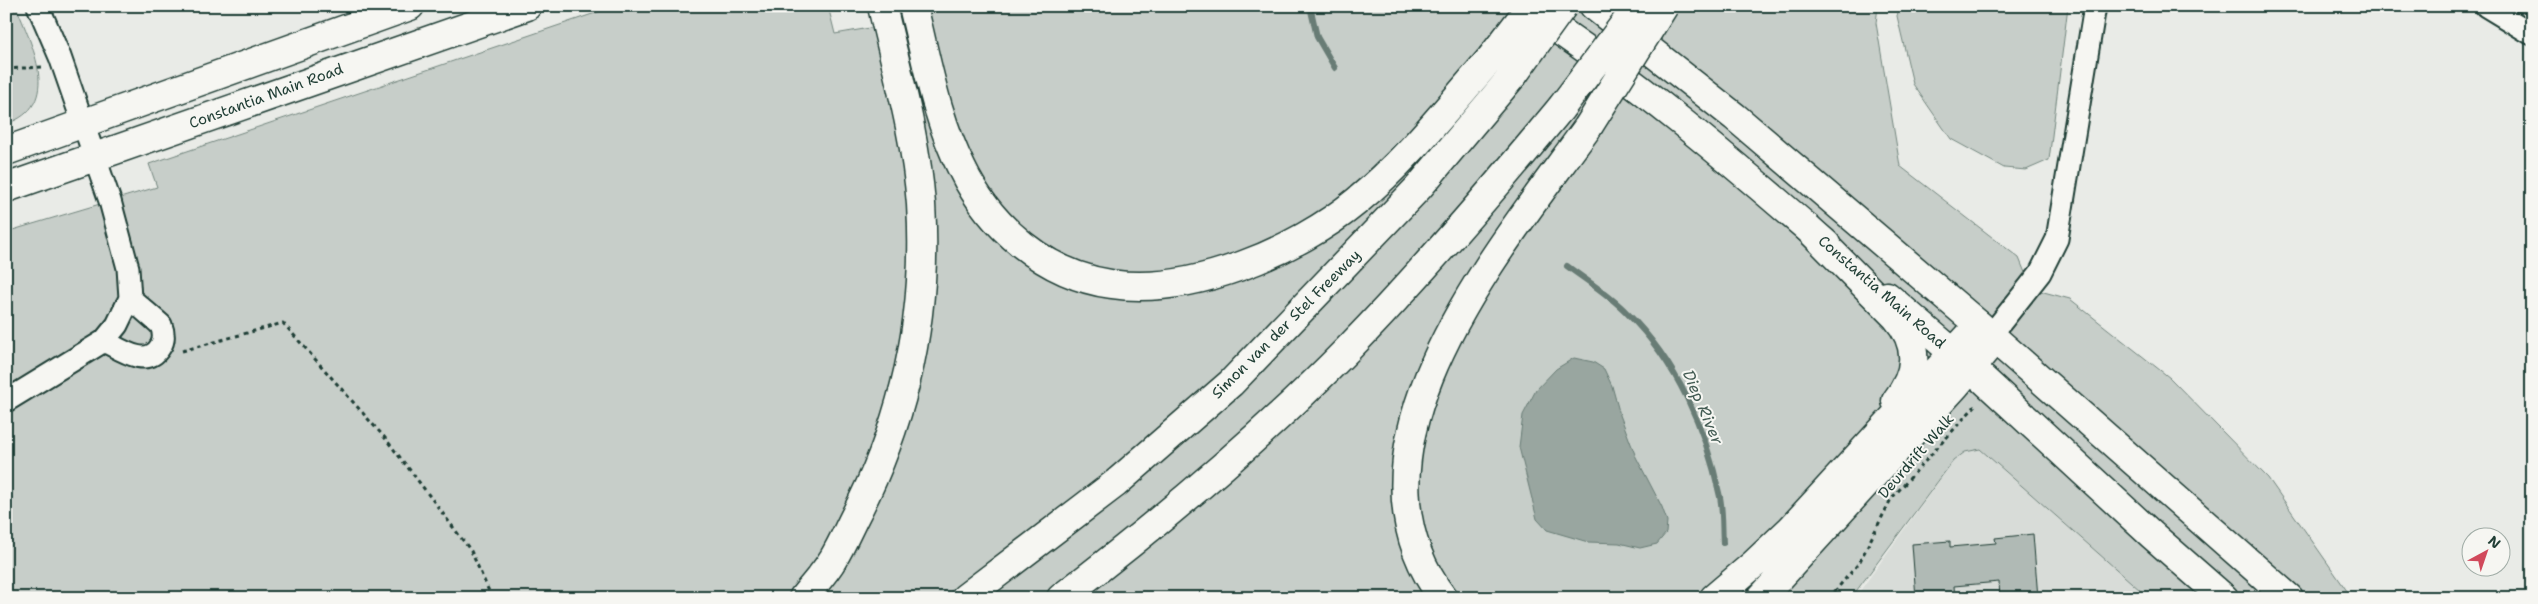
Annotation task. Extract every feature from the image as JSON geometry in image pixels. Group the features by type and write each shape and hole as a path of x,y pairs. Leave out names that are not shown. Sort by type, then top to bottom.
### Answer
{"main road":[{"path":"6,151 410,6"},
{"name":"Constantia Main Road","path":"6,188 527,6"},
{"path":"803,598 833,559 873,482 898,418 914,349 922,275 921,203 906,110 882,6"},
{"name":"Constantia Main Road","path":"1523,6 1575,40 1668,112 1808,228 1962,361 2152,535 2224,598"},
{"path":"916,11 935,102 941,119 962,169 997,222 1050,264 1111,284 1169,284 1224,272 1264,257 1318,228 1356,202 1396,166 1491,58 1530,6"},
{"name":"Simon van der Stel Freeway","path":"965,598 1116,483 1231,383 1419,187 1514,74 1563,6"},
{"path":"1594,6 1735,117 1988,333 2289,598"},
{"path":"1061,598 1163,518 1288,407 1348,349 1462,227 1561,108 1638,6"},
{"path":"1443,598 1419,558 1407,510 1407,469 1410,440 1427,380 1448,334 1479,283 1588,127 1664,6"},
{"path":"1808,228 1896,317 1908,334 1914,353 1913,371 1904,392 1862,444 1848,467"},
{"path":"1761,598 1962,361 1988,333"},
{"path":"1714,598 1791,529 1848,467 1962,361"}],"street":[{"path":"6,401 104,341 117,325 130,298 128,268 95,157 60,57 38,6"},
{"path":"1988,333 2040,273 2057,238 2095,6"},
{"path":"2486,6 2532,34"},
{"path":"104,341 136,357 143,358 157,352 161,346 164,332 161,325 130,298"}],"path":[{"path":"6,69 42,67"},
{"path":"161,346 176,352 283,323 385,438 472,551 492,598"},
{"name":"Deurdrift Walk","path":"1829,598 1859,564 1891,499 1975,406"}],"shaded area":[{"path":"6,6 16,6 29,38 35,55 39,88 34,103 24,115 6,124"},
{"path":"616,6 828,6 835,34 916,20 917,6 1878,6 1876,23 1900,166 2019,258 2028,280 2040,291 2070,299 2170,378 2268,478 2352,598 2149,598 1980,449 1965,452 1953,461 1851,598 6,598 6,232 157,187 149,164"},
{"path":"1899,6 2068,6 2049,160 2026,170 2004,168 1951,139 1913,84 1897,16"},
{"path":"1574,358 1593,362 1604,369 1612,386 1620,415 1636,457 1662,507 1667,521 1666,533 1657,544 1640,548 1619,543 1588,542 1547,530 1537,519 1519,447 1523,415 1536,390 1556,369"},
{"path":"1980,449 2149,598 1855,598 1953,461 1965,452"}],"building":[{"path":"2033,534 2038,598 2000,598 1999,582 1954,586 1955,598 1916,598 1912,544 1950,541 1950,547 1996,543 1995,538"}],"waterway":[{"name":"Diep River","path":"1310,6 1317,37 1335,68"},
{"name":"Diep River","path":"1567,266 1606,294 1627,313 1645,332 1675,375 1698,422 1707,446 1721,503 1723,543"}]}
